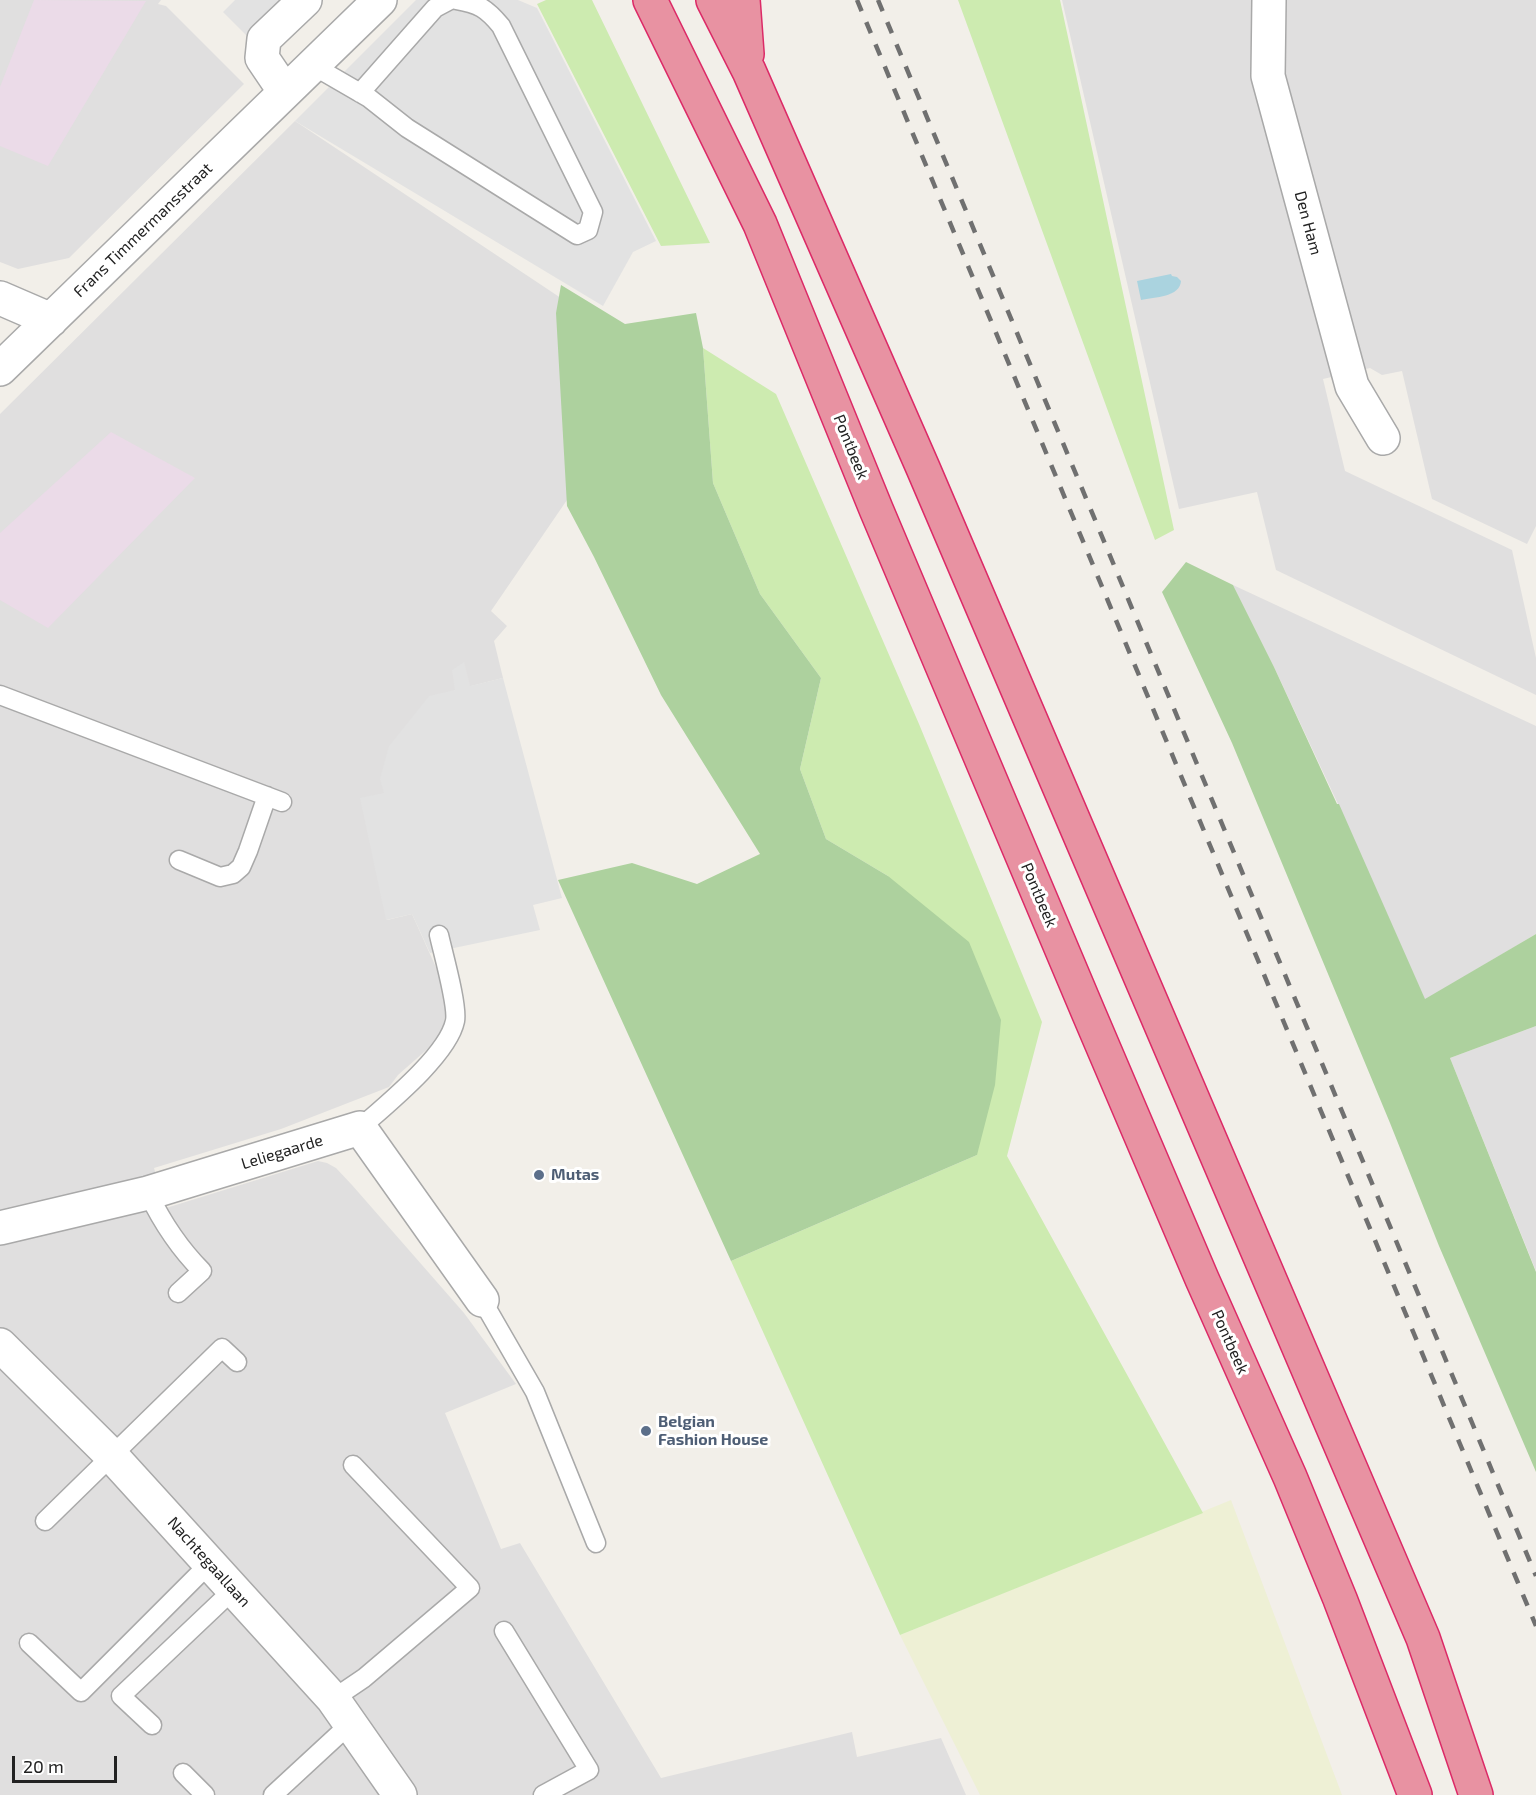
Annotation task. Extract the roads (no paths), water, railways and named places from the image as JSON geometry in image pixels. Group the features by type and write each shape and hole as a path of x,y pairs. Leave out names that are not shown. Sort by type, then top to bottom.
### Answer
{"highway":[{"name":"Pontbeek","path":"650,0 760,224 876,509 1085,1004 1202,1279 1290,1477 1340,1599 1415,1795"},
{"path":"712,0 748,71 1055,774 1423,1638 1476,1795"},
{"path":"743,0 748,71"}],"street":[{"path":"285,92 262,58 264,39 305,0"},
{"name":"Frans Timmermansstraat","path":"0,369 380,0"},
{"name":"Den Ham","path":"1269,0 1268,76 1352,386 1383,438"},
{"path":"0,298 51,320"},
{"path":"360,1128 482,1300"},
{"name":"Leliegaarde","path":"0,1228 148,1193 360,1128"},
{"name":"Nachtegaallaan","path":"0,1346 111,1455 234,1589 342,1711 400,1795"}],"lane":[{"path":"360,93 435,8 450,0"},
{"path":"312,65 369,98 406,128 577,235 588,230 593,212 501,26 488,10 475,4 456,0"},
{"path":"0,695 274,799 241,867 233,874 220,877 179,860"},
{"path":"360,1128 432,1060 446,1041 455,1021 453,1000 439,935"},
{"path":"148,1193 159,1215 184,1253 202,1271 178,1293"},
{"path":"482,1300 534,1392 596,1544"},
{"path":"45,1521 222,1348 237,1362"},
{"path":"273,1795 342,1711 364,1678 470,1588 353,1465"},
{"path":"29,1643 81,1692 210,1563"},
{"path":"152,1725 121,1696 234,1589"},
{"path":"504,1631 589,1770 543,1795"},
{"path":"183,1773 206,1795"}],"water":[{"path":"1171,274 1181,281 1176,290 1166,295 1141,300 1137,281"}],"railway":[{"path":"857,0 1536,1626"},
{"path":"878,0 1536,1576"}],"place":[{"name":"Mutas","path":"539,1175"},
{"name":"Belgian Fashion House","path":"646,1431"}]}
